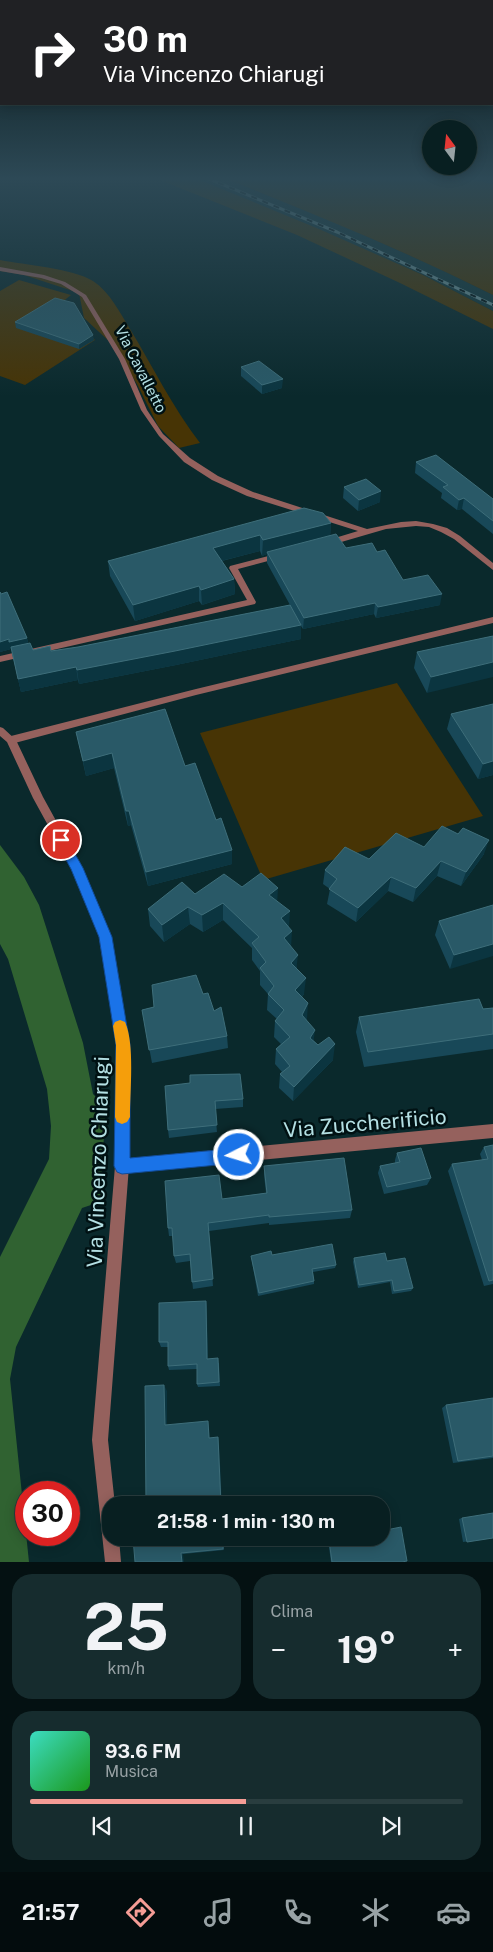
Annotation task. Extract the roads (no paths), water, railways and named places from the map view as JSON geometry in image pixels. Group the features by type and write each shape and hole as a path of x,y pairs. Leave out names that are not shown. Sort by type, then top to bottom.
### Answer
{"street":[{"name":"Via Cavalletto","path":"0,269 42,276 63,283 84,296 122,359 144,410 161,435 188,460 215,478 250,494 368,532"},
{"name":"Via Cavalletto","path":"323,544 368,532 414,523 446,530 493,567"},
{"path":"0,659 252,602 233,568 287,554"},
{"path":"11,740 196,692 493,620"},
{"name":"Via Vincenzo Chiarugi","path":"0,730 11,740 38,798 77,868 105,937 123,1045 122,1166 100,1440 113,1562"},
{"name":"Via Zuccherificio","path":"122,1166 493,1131"}],"railway":[{"path":"377,251 493,305"}]}
